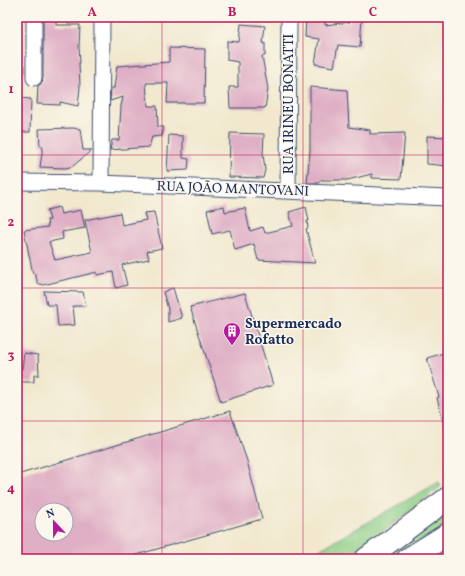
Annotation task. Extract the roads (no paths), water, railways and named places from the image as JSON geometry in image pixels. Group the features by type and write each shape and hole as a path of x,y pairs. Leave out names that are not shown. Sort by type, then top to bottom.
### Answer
{"highway":[{"path":"366,559 448,498"},
{"path":"408,559 444,537"},
{"path":"412,559 444,537"}],"street":[{"path":"34,17 34,78"},
{"path":"101,183 102,17"},
{"name":"RUA IRINEU BONATTI","path":"288,190 289,17"},
{"name":"RUA JOÃO MANTOVANI","path":"17,182 101,183 448,198"}],"place":[{"name":"Supermercado Rofatto","path":"232,346"}]}
